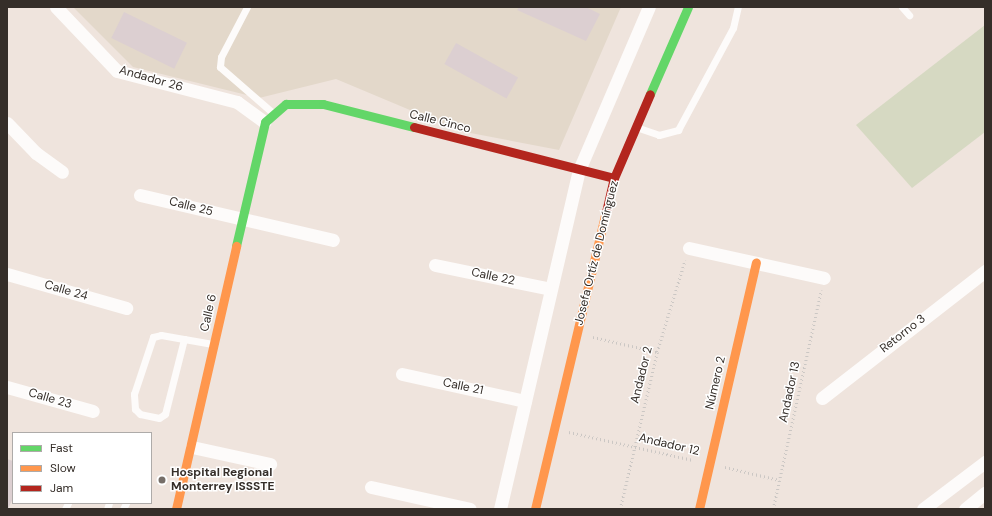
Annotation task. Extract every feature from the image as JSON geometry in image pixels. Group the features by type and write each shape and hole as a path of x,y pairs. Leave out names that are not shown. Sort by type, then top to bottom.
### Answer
{"street":[{"name":"Andador 26","path":"56,7 117,72 237,102 270,118"},
{"path":"500,509 550,289 579,170 649,7"},
{"name":"Josefa Ortíz de Domínguez","path":"535,509 614,178 688,7"},
{"name":"Calle Cinco","path":"270,118 286,104 322,104 614,178"},
{"name":"Calle 6","path":"176,509 192,447 243,220 270,118"},
{"path":"7,123 36,153 62,172"},
{"name":"Calle 25","path":"140,195 243,220"},
{"path":"243,220 333,240"},
{"path":"689,248 824,278"},
{"name":"Número 2","path":"699,509 756,262"},
{"name":"Calle 22","path":"435,265 550,289"},
{"name":"Retorno 3","path":"822,398 985,270"},
{"name":"Calle 24","path":"7,274 126,308"},
{"name":"Calle 21","path":"402,374 525,401"},
{"name":"Calle 23","path":"7,386 93,411"},
{"path":"192,447 270,464"},
{"path":"923,509 985,462"},
{"path":"371,487 470,509"},
{"path":"965,509 985,493"}],"lane":[{"path":"248,7 221,57 220,67 270,118"},
{"path":"636,127 659,135 678,130 733,28 738,7"},
{"path":"902,7 909,15"},
{"path":"184,339 165,414 159,418 140,414 135,409 134,394 149,344 153,337 161,335 214,344"}],"path":[{"name":"Andador 2","path":"620,509 657,352 689,248"},
{"name":"Andador 13","path":"773,509 824,278"},
{"path":"577,334 657,352"},
{"name":"Andador 12","path":"554,429 780,480"}],"shaded area":[{"path":"73,7 621,7 559,150 460,131 336,79 259,98 133,67"}],"green space":[{"path":"985,25 985,132 912,188 856,125"}],"building":[{"path":"519,7 586,7 600,14 586,41 517,10"},
{"path":"124,12 187,43 174,69 111,38"},
{"path":"456,43 518,77 506,98 444,64"},
{"path":"7,459 12,461 12,500 8,509"}],"traffic: fast":[{"path":"650,94 688,7"},
{"path":"236,246 265,122 286,104 323,104 414,127"}],"traffic: slow":[{"path":"535,509 606,212"},
{"path":"176,509 236,246"},
{"path":"699,509 756,262"}],"traffic: jam":[{"path":"606,212 614,178 650,94"},
{"path":"414,127 614,178"}],"place":[{"name":"Hospital Regional Monterrey ISSSTE","path":"162,480"}]}
